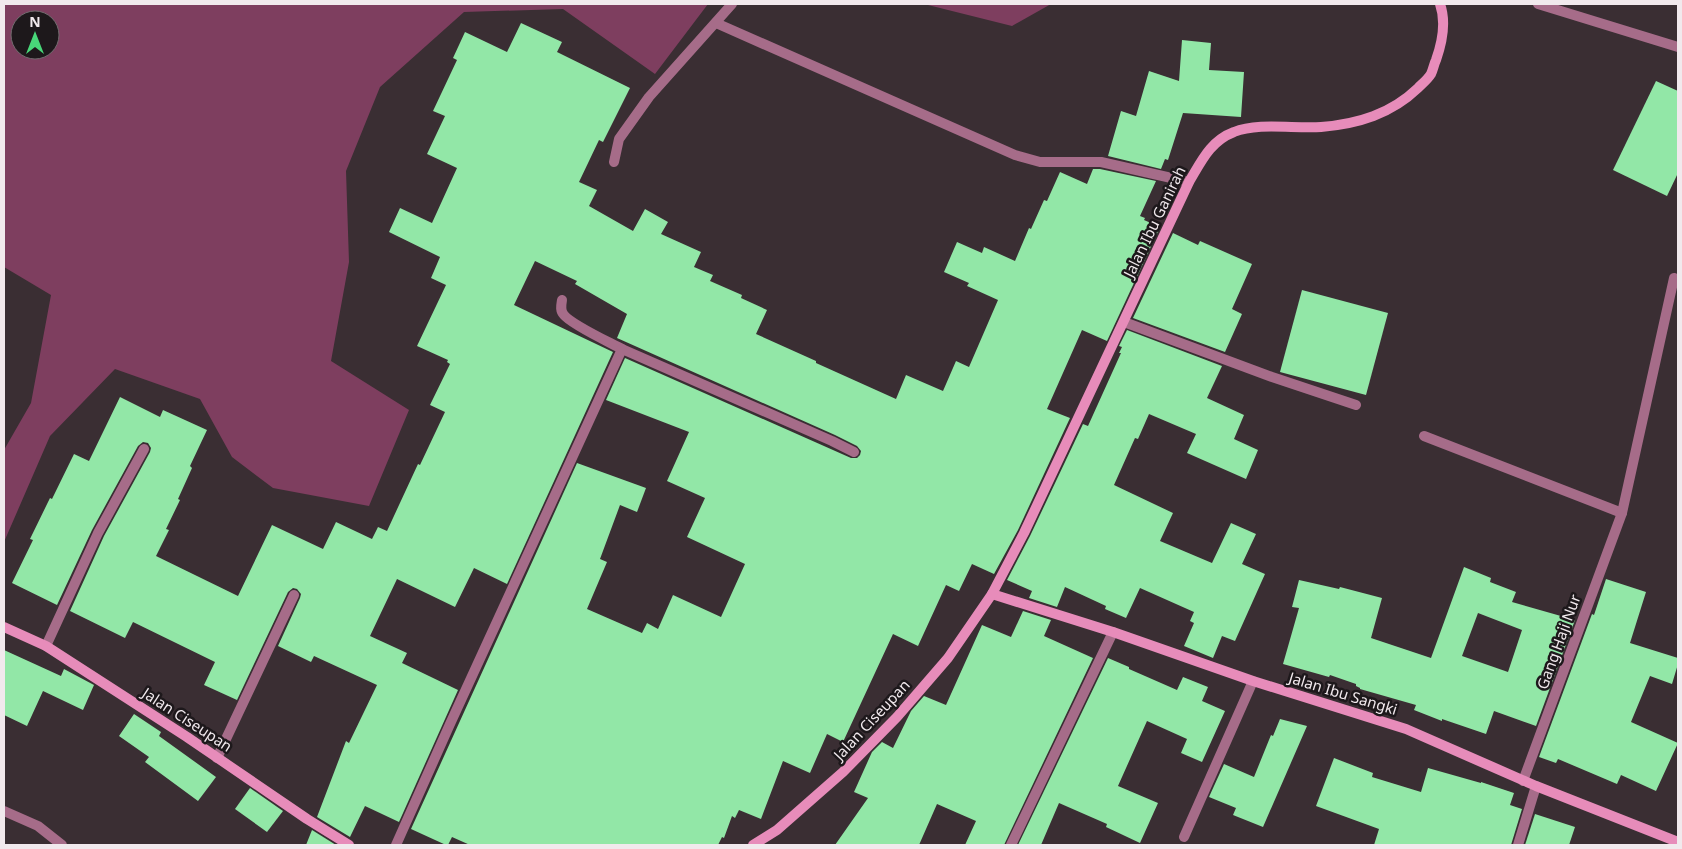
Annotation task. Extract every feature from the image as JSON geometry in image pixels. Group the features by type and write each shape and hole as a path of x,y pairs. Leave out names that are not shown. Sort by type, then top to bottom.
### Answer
{"main road":[{"name":"Jalan Ibu Ganirah","path":"992,594 1024,534 1189,182 1210,148 1221,138 1248,129 1285,126 1320,127 1348,123 1379,115 1408,98 1430,76 1442,43 1442,10 1440,4"},
{"name":"Jalan Ibu Sangki","path":"992,594 1113,632 1252,681 1406,730 1536,786 1678,842"},
{"name":"Jalan Ciseupan","path":"753,845 777,830 843,772 898,717 948,658 992,594"},
{"name":"Jalan Ciseupan","path":"4,627 46,646 349,845"}],"street":[{"path":"614,162 619,139 649,97 732,4"},
{"path":"1538,4 1678,47"},
{"path":"716,23 1015,155 1040,162 1101,162 1189,182"},
{"name":"Gang Haji Nur","path":"1524,781 1622,513 1674,278"},
{"path":"562,300 561,309 563,315 572,322 622,349 854,452"},
{"path":"1124,322 1272,377 1356,405"},
{"path":"396,845 622,349"},
{"path":"1424,436 1622,513"},
{"path":"46,646 98,534 144,449"},
{"path":"217,758 294,595"},
{"path":"1011,845 1113,632"},
{"path":"1184,837 1252,681"},
{"path":"1518,845 1536,786"},
{"path":"4,811 38,826 62,845"}],"shaded area":[{"path":"4,4 708,4 655,74 563,9 464,12 380,87 346,171 349,262 331,361 409,410 369,506 273,488 232,457 200,399 115,369 50,436 4,542 4,450 31,403 51,295 4,267"},
{"path":"924,4 1051,4 1012,26"}],"building":[{"path":"521,23 562,42 557,52 630,88 603,142 599,140 579,182 597,190 589,206 633,231 645,209 668,222 661,234 701,252 694,267 713,275 710,281 742,295 741,298 767,310 756,334 896,399 906,375 943,391 956,361 969,367 998,300 967,286 969,283 944,272 957,242 982,253 984,247 1015,261 1029,228 1031,229 1044,200 1047,201 1060,172 1087,184 1093,169 1156,181 1140,216 1145,218 1144,220 1160,227 1107,341 1082,330 1047,409 1070,418 1018,530 994,574 972,564 959,591 946,585 918,646 893,634 843,742 827,734 810,773 783,761 761,819 739,810 735,818 732,816 724,838 722,837 718,845 470,845 452,837 448,845 446,845 411,829 577,463 646,488 637,512 620,505 600,559 607,562 587,609 642,633 647,623 658,629 673,595 721,617 745,564 687,537 705,498 667,481 689,432 606,400 625,358 851,458 857,458 861,451 857,446 835,435 617,338 627,314 575,284 577,281 535,261 514,305 613,352 507,584 474,568 455,607 397,579 370,636 407,653 402,663 458,690 399,822 365,806 350,837 317,817 346,741 349,743 377,685 314,656 311,662 278,646 300,598 301,594 297,589 293,588 288,592 237,700 204,685 215,662 133,622 125,638 70,611 104,536 150,452 151,448 148,443 143,442 138,446 92,530 57,605 12,583 33,540 30,539 74,454 89,461 120,397 160,417 163,410 207,430 190,466 192,468 178,499 180,500 166,529 169,530 156,556 238,596 272,525 323,549 336,522 372,539 378,527 387,531 445,412 430,405 450,364 447,362 448,360 417,346 446,285 431,278 440,257 389,232 400,208 432,223 457,168 427,154 445,116 433,111 457,60 453,58 465,32 507,52"},
{"path":"1182,40 1211,43 1209,70 1244,72 1241,117 1183,113 1168,160 1165,159 1161,169 1108,156 1121,111 1136,116 1149,71 1179,81"},
{"path":"1656,81 1678,91 1678,173 1667,196 1613,170"},
{"path":"1173,233 1198,245 1200,241 1252,264 1232,309 1242,314 1225,352 1133,318"},
{"path":"1302,290 1388,313 1366,395 1280,372"},
{"path":"1127,330 1222,366 1207,398 1244,415 1234,439 1258,450 1246,479 1187,453 1196,434 1149,414 1138,439 1135,438 1114,485 1173,513 1160,541 1212,563 1231,523 1256,534 1242,564 1265,574 1235,641 1222,636 1213,658 1184,646 1194,623 1190,621 1194,612 1140,588 1126,618 1105,609 1106,606 1065,587 1057,607 1029,598 1032,591 1007,580 1083,424 1088,426 1121,353 1119,353 1122,347 1119,346"},
{"path":"1464,567 1491,578 1490,582 1516,592 1512,602 1575,620 1536,726 1494,711 1486,734 1442,719 1442,721 1414,710 1416,705 1360,689 1356,684 1330,675 1329,677 1283,664 1299,608 1292,607 1299,580 1339,589 1340,587 1382,598 1371,638 1431,658","holes":["1478,613 1522,630 1508,672 1462,656"]},
{"path":"1606,579 1646,592 1630,643 1678,658 1672,684 1650,676 1631,722 1678,743 1656,791 1621,775 1617,784 1558,759 1556,763 1539,757"},
{"path":"1023,611 1051,620 1044,636 1093,658 1004,845 965,845 976,821 937,804 919,845 835,845 868,798 854,792 872,752 882,742 893,748 911,711 924,696 946,705 982,625 1011,637"},
{"path":"4,650 61,676 64,669 94,685 83,710 43,691 27,726 4,715"},
{"path":"1108,658 1177,690 1183,677 1208,687 1202,701 1225,711 1202,762 1181,753 1187,739 1147,721 1118,786 1158,803 1140,843 1106,827 1107,824 1059,803 1041,845 1018,845"},
{"path":"134,714 161,732 159,736 216,777 198,801 145,762 149,757 119,736"},
{"path":"1280,719 1307,726 1263,827 1233,815 1236,808 1209,797 1224,764 1254,777 1271,735 1273,736"},
{"path":"1334,758 1373,773 1372,777 1421,792 1428,768 1514,793 1510,805 1522,809 1511,845 1374,845 1379,829 1316,806"},
{"path":"250,788 283,811 267,832 235,809"},
{"path":"1535,814 1575,827 1569,845 1525,845"},
{"path":"312,830 336,845 306,845"}]}
